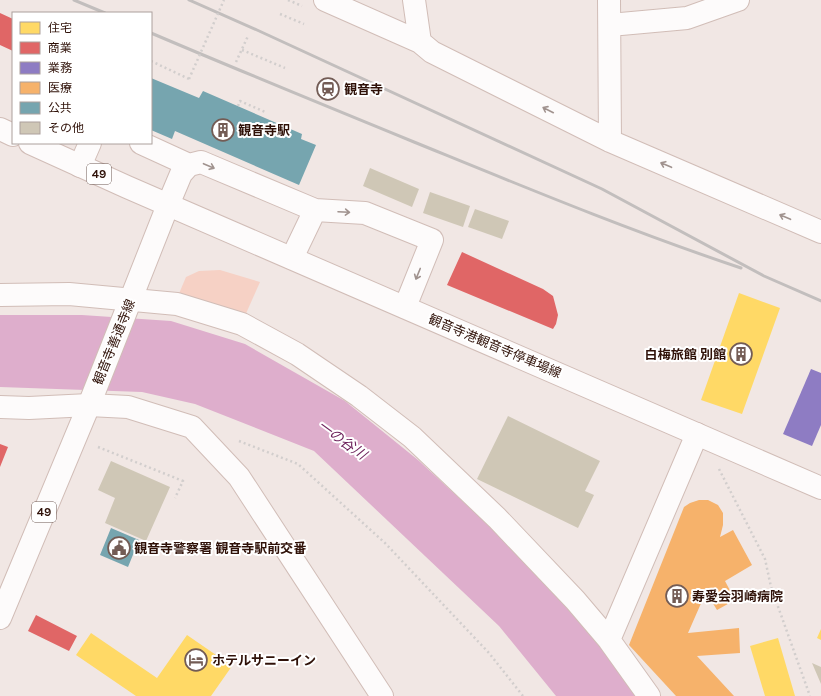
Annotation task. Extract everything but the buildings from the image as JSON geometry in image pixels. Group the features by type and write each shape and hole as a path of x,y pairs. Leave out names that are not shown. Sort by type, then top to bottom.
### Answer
{"street":[{"path":"325,0 420,42 432,52 610,141 821,232"},
{"path":"414,0 420,42"},
{"path":"610,0 610,141"},
{"path":"610,25 687,18 738,0"},
{"path":"0,129 12,135"},
{"name":"49","path":"32,144 168,205"},
{"path":"80,166 90,144"},
{"path":"143,144 189,164 200,162 315,210 365,213 432,240 405,307"},
{"name":"観音寺善通寺線","path":"0,618 89,405 168,205 181,174 189,164"},
{"name":"観音寺港観音寺停車場線","path":"168,205 821,488"},
{"path":"292,258 315,210"},
{"path":"0,295 69,294 177,304 242,324 297,354 359,396 412,437 498,518 575,600 609,640 649,696"},
{"path":"0,407 29,408 89,405 128,407 192,427 239,477 380,695"},
{"path":"609,640 697,434"}],"path":[{"path":"152,61 189,78 224,0"},
{"path":"280,14 304,24"},
{"path":"236,62 248,36"},
{"path":"242,50 285,68"},
{"path":"238,106 240,101 265,112"},
{"path":"234,439 298,464 385,544 490,653 523,696"},
{"path":"98,447 183,481 176,498"},
{"path":"718,469 765,559 771,587 810,696"}],"shaded area":[{"path":"220,270 260,282 244,318 178,296 186,277 199,271"}],"water":[{"name":"一の谷川","path":"0,315 82,315 171,321 245,344 345,401 418,460 496,532 560,595 639,696 556,696 499,626 314,451 195,404 142,392 0,387"}],"railway":[{"path":"74,0 103,12"},
{"path":"189,0 602,189 764,276 821,301"},
{"path":"152,33 536,191 658,239 741,268"}],"place":[{"name":"観音寺","path":"328,89"},
{"name":"観音寺駅","path":"223,130"},
{"name":"白梅旅館 別館","path":"741,354"},
{"name":"観音寺警察署 観音寺駅前交番","path":"119,548"},
{"name":"寿愛会羽崎病院","path":"677,596"},
{"name":"ホテルサニーイン","path":"196,660"}]}
